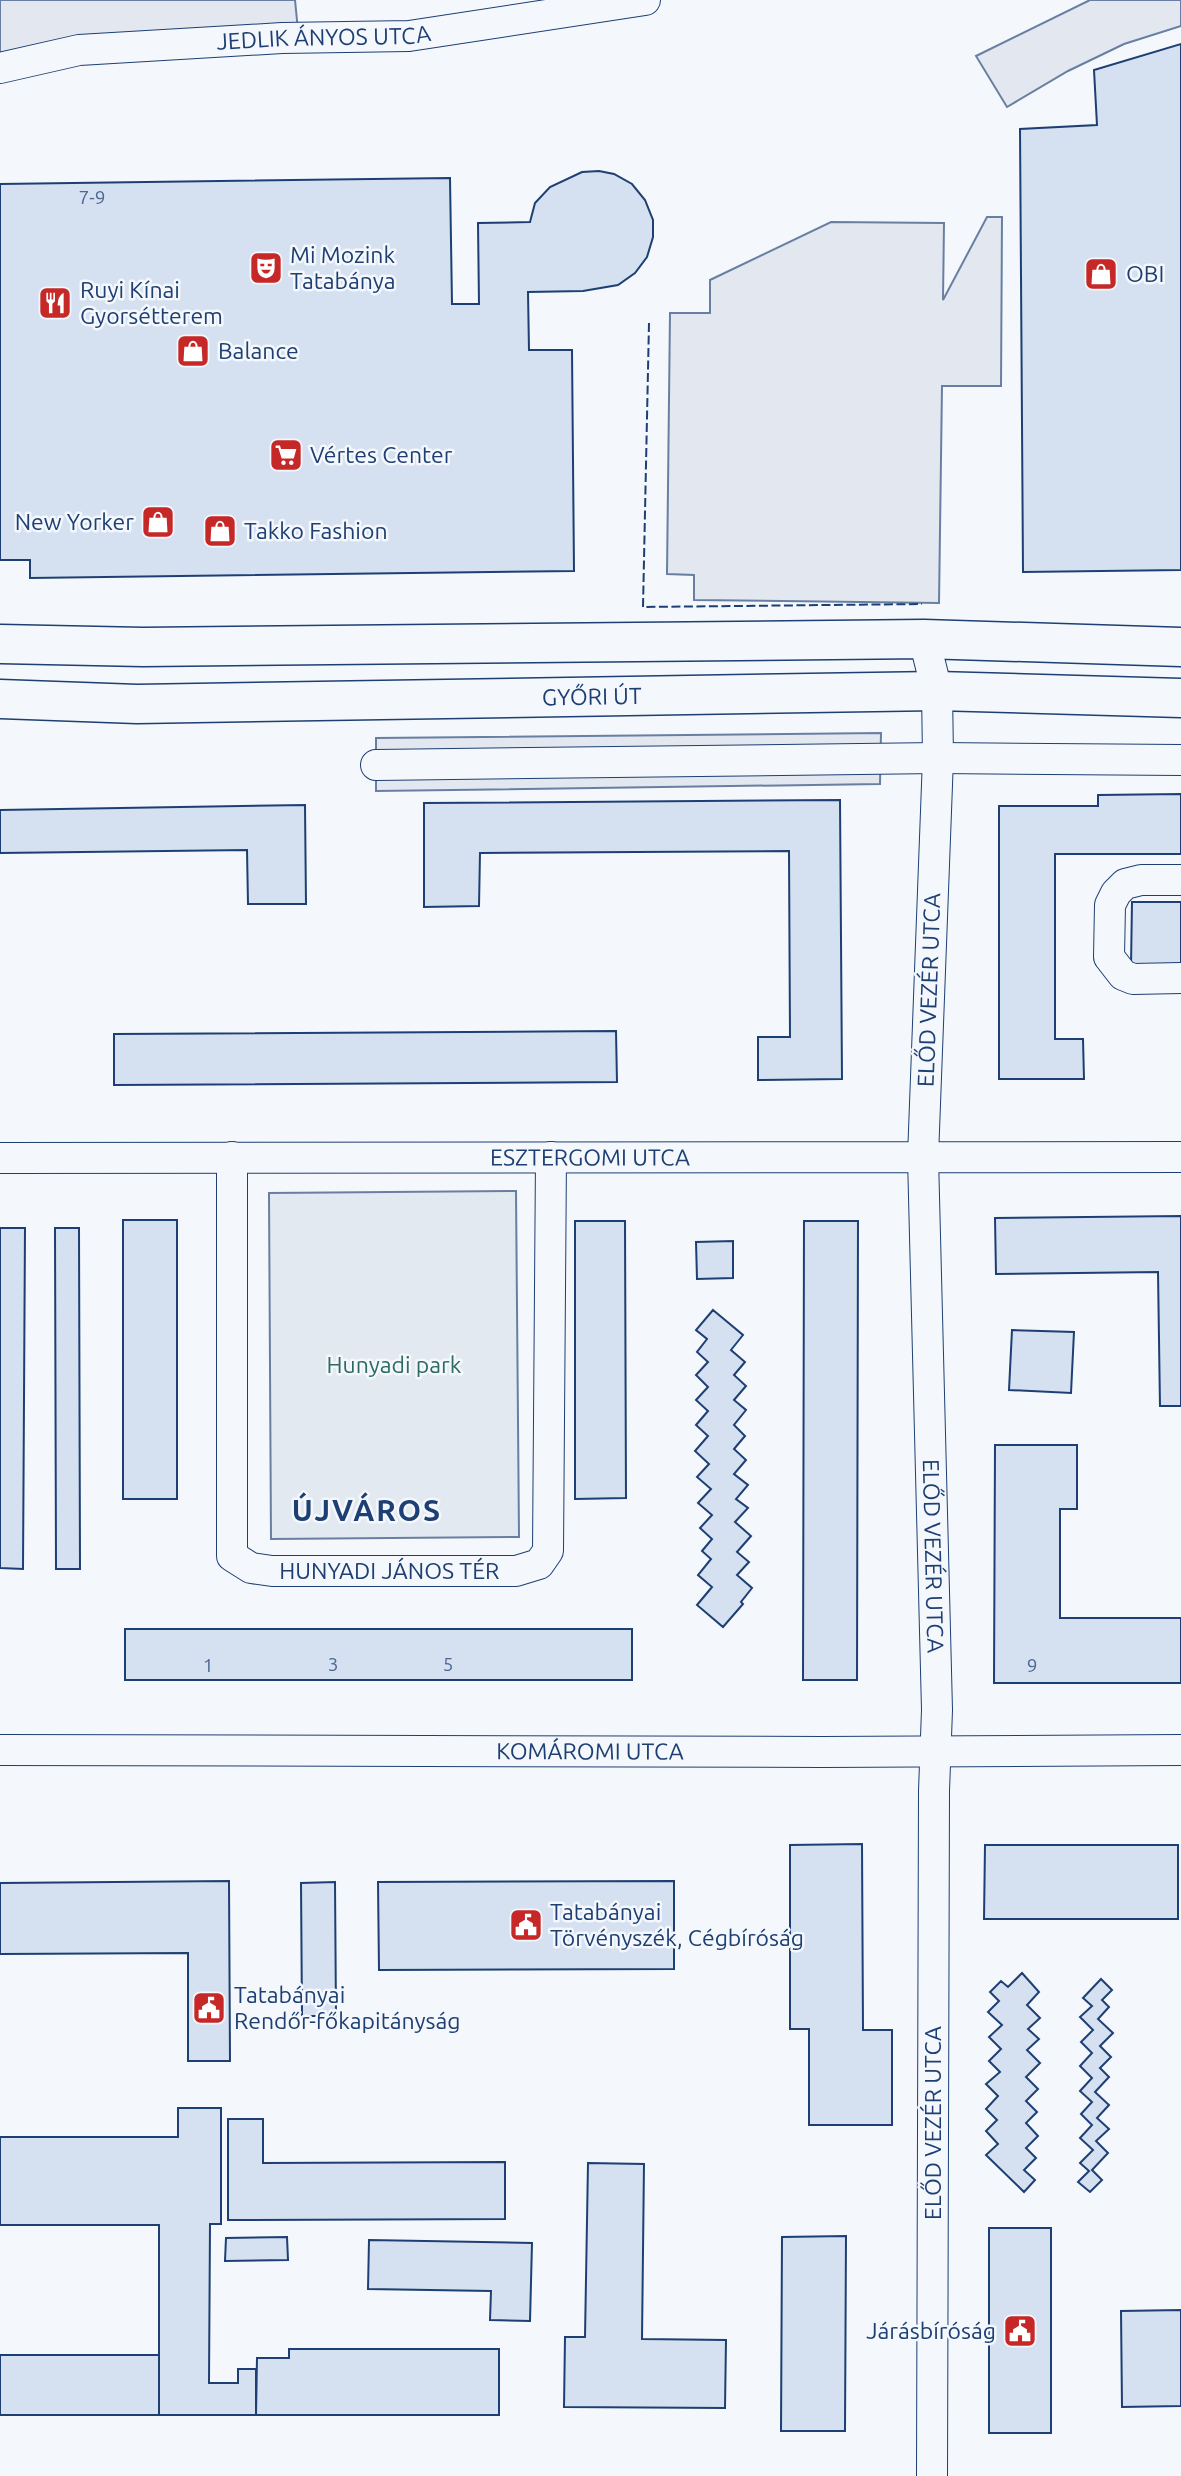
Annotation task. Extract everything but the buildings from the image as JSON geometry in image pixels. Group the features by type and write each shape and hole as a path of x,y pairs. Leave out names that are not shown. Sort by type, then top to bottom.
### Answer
{"main road":[{"path":"0,645 143,647 925,639 1181,647"},
{"name":"GYŐRI ÚT","path":"0,699 137,704 937,691 1181,698"}],"street":[{"name":"JEDLIK ÁNYOS UTCA","path":"0,68 79,50 268,39 409,36 645,0"},
{"name":"ELŐD VEZÉR UTCA","path":"925,639 937,691 938,758 923,1157 937,1710 932,2476"},
{"path":"376,765 938,758 1181,760"},
{"path":"1181,880 1141,880 1125,884 1116,893 1110,905 1109,957 1123,975 1133,979 1181,978"},
{"name":"HUNYADI JÁNOS TÉR","path":"232,1157 232,1556 251,1568 272,1572 326,1572 516,1571 540,1564 548,1551 551,1157"},
{"name":"ESZTERGOMI UTCA","path":"0,1158 1181,1157"},
{"name":"KOMÁROMI UTCA","path":"0,1750 1181,1750"}],"green space":[{"name":"Hunyadi park","path":"516,1191 519,1537 271,1539 269,1193"}],"shaded area":[{"path":"0,0 295,0 299,41 0,67"},
{"path":"1090,0 1181,0 1181,26 1124,44 1068,71 1007,107 976,56"},
{"path":"987,217 1002,217 1001,386 942,386 939,603 694,600 694,575 667,574 670,313 710,313 710,280 831,222 944,223 943,300"},
{"path":"881,733 880,784 376,791 376,738"}],"fence":[{"path":"649,323 643,607 922,604"}],"place":[{"name":"Mi Mozink Tatabánya","path":"266,268"},
{"name":"OBI","path":"1101,274"},
{"name":"Ruyi Kínai Gyorsétterem","path":"55,303"},
{"name":"Balance","path":"193,351"},
{"name":"Vértes Center","path":"286,455"},
{"name":"New Yorker","path":"158,522"},
{"name":"Takko Fashion","path":"220,531"},
{"name":"Tatabányai Törvényszék, Cégbíróság","path":"526,1925"},
{"name":"Tatabányai Rendőr-főkapitányság","path":"209,2008"},
{"name":"Járásbíróság","path":"1020,2331"}],"district":[{"name":"ÚJVÁROS","path":"367,1511"}]}
